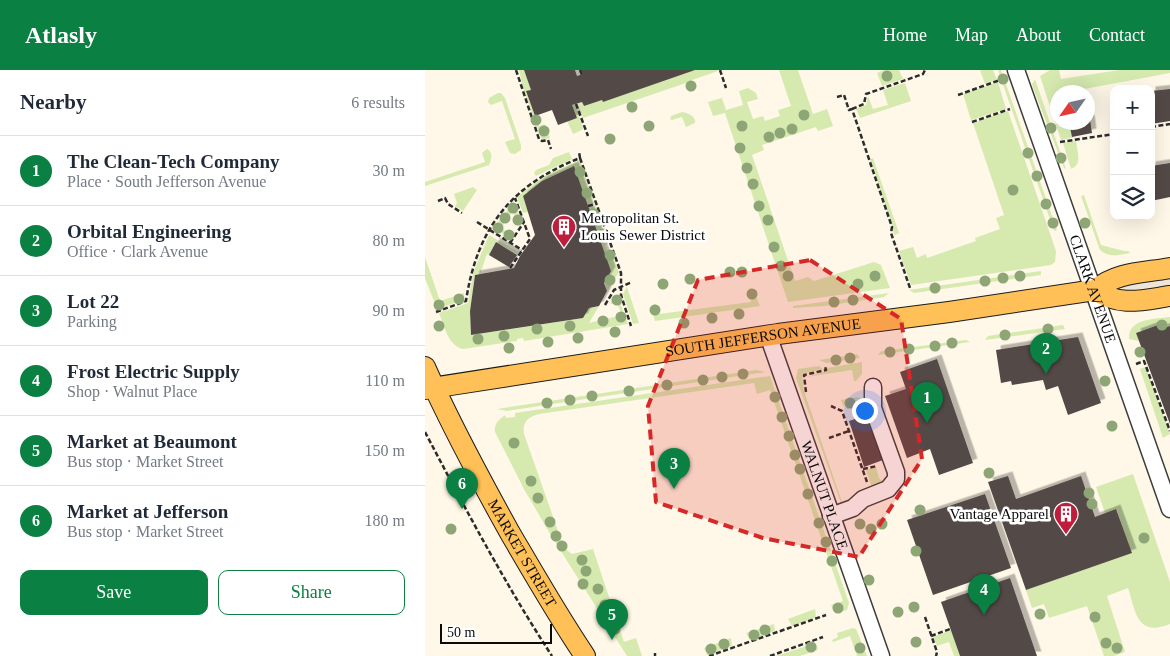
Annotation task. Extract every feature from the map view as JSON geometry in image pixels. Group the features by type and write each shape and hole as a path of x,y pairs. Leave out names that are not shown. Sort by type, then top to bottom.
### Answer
{"main road":[{"name":"SOUTH JEFFERSON AVENUE","path":"430,389 768,335 1095,290 1109,279 1119,276 1170,268"},
{"path":"1095,290 1103,296 1120,302 1170,296"},
{"name":"MARKET STREET","path":"425,367 430,389 487,492 585,656"}],"street":[{"name":"CLARK AVENUE","path":"1016,70 1095,290 1170,509"},
{"name":"WALNUT PLACE","path":"768,335 881,656"},
{"path":"831,516 853,508 863,499 888,489 896,479 896,472 873,408 873,387"}],"path":[{"path":"516,70 539,138 542,141 548,140 551,149"},
{"path":"580,70 582,75"},
{"path":"720,70 726,88"},
{"path":"837,97 844,95 849,110 864,104 866,94 923,74 925,70"},
{"path":"958,95 1000,80"},
{"path":"576,104 588,136"},
{"path":"852,109 892,227 891,233 910,288"},
{"path":"972,122 1010,109"},
{"path":"1155,126 1170,124"},
{"path":"1060,142 1110,135"},
{"path":"579,152 621,274 621,296 631,326"},
{"path":"436,312 466,301 473,265 491,231 515,198 536,179 555,168 580,158"},
{"path":"437,201 445,198 448,204 460,211"},
{"path":"510,268 521,249 530,239 515,198"},
{"path":"588,206 596,204"},
{"path":"477,222 521,249"},
{"path":"510,242 524,222"},
{"path":"605,305 613,290 633,282"},
{"path":"1136,364 1145,361 1170,431"},
{"path":"806,393 804,376 826,370 825,366"},
{"path":"831,406 842,411 872,496"},
{"path":"829,438 849,431"},
{"path":"425,432 522,610 552,656"},
{"path":"863,469 877,465 879,471"},
{"path":"709,656 826,616"},
{"path":"925,617 937,652 936,656"},
{"path":"931,636 950,629"},
{"path":"770,656 823,638"}],"highlighted area":[{"path":"810,260 901,319 922,459 859,557 763,538 656,502 648,406 698,280"}],"green space":[{"path":"519,70 524,70 531,90 526,92 539,126 545,124 550,138 544,140 541,138 523,88"},
{"path":"693,70 718,71 692,80 694,91 690,92 686,83 633,101 635,111 631,112 627,103 583,118 578,103 582,102 584,106 602,100 603,102"},
{"path":"779,70 798,70 813,114 827,109 833,126 818,131 816,127 762,145 764,150 752,155 795,281 808,277 814,281 874,262 881,265 890,288 788,302 725,113 713,116 708,102 722,98 726,110 743,105 739,91 748,88 756,93 758,99 747,102 753,119 763,116 765,121 780,116 778,110 791,106"},
{"path":"884,70 899,70 903,79 882,86 877,73"},
{"path":"980,70 993,70 997,80 985,84"},
{"path":"998,70 1001,70 1057,230 1054,231"},
{"path":"1050,70 1059,70 1061,79 1119,70 1170,70 1170,73 1095,87 1095,85 1050,85 1050,106 1040,76"},
{"path":"1035,79 1050,123 1050,130 1053,130 1066,169 1064,168 1032,84"},
{"path":"998,82 1006,109 971,120 963,94"},
{"path":"905,83 911,101 860,118 856,109 866,105 868,96 873,109 888,105 883,90"},
{"path":"501,93 505,98 521,145 521,150 515,154 510,153 505,142 515,139 502,101 491,105 488,102 489,98"},
{"path":"572,105 575,105 583,128 573,134 567,121 577,118"},
{"path":"1008,111 1056,251 1055,262 1051,265 911,285 899,251 913,247 917,258 926,254 927,258 976,241 975,238 1000,229 996,218 1004,215 973,123"},
{"path":"682,112 693,117 695,123 686,127 682,117 670,119 671,116"},
{"path":"1058,130 1071,130 1072,136 1075,137 1061,140"},
{"path":"1076,141 1078,161 1075,167 1071,169 1063,143"},
{"path":"487,149 491,156 489,165 425,186 425,182 485,162 482,153"},
{"path":"569,152 572,159 536,176 534,173 536,170 549,165 553,158"},
{"path":"873,158 899,233 894,235 870,159"},
{"path":"580,160 594,203 588,205 573,166 542,181 523,196 528,212 523,213 517,197 544,176"},
{"path":"473,187 477,190 463,211 455,206 457,203 454,194"},
{"path":"1084,195 1101,245 1130,253 1111,255 1100,250 1081,196"},
{"path":"514,202 521,222 519,226 513,211 501,228 512,235 511,238 493,228"},
{"path":"595,206 608,243 605,245 607,252 611,251 619,272 607,291 588,208"},
{"path":"489,235 518,252 517,254 496,242 489,255 487,254 480,274 475,275 470,311 471,335 583,318 589,308 599,306 589,323 622,315 617,303 610,304 614,296 617,295 628,324 524,341 523,338 517,339 517,341 463,349 458,347 447,334 439,313 468,303 473,273"},
{"path":"425,257 440,301 464,293 463,300 437,309 425,278"},
{"path":"1041,271 1041,275 914,293 909,290"},
{"path":"627,287 639,323 633,324 623,294"},
{"path":"750,288 753,289 760,306 655,321 651,307 656,304 659,314 751,302"},
{"path":"889,293 884,297 825,306 793,308 793,306"},
{"path":"1170,317 1170,326 1159,330 1158,325 1136,333 1139,341 1129,339 1130,332 1138,323 1150,319"},
{"path":"1063,325 1065,329 985,340 988,336"},
{"path":"966,340 970,342 878,355 883,351"},
{"path":"857,354 860,358 826,363 819,360"},
{"path":"862,362 862,374 856,381 854,381 852,370 806,377 827,371 827,368"},
{"path":"819,366 823,369 802,374 804,391 841,503 796,378 798,369"},
{"path":"1146,367 1170,434 1163,438 1140,369"},
{"path":"756,370 766,372 507,411 497,409"},
{"path":"770,376 849,603 847,610 838,613 834,611 831,605 843,601 770,390 757,394 754,383 539,414 529,418 525,423 524,434 564,548 572,554 593,549 624,642 636,638 642,656 627,656 525,491 495,432 496,424 505,415 506,418 515,417 515,413"},
{"path":"857,397 866,401 866,412 859,407 847,409 846,405 843,406 841,400"},
{"path":"876,467 879,478 886,485 873,491 866,470"},
{"path":"1133,474 1170,582 1170,624 1159,627 1144,625 1136,614 1128,588 1107,596 1125,652 1114,656 1104,656 1087,606 1049,618 1044,604 1032,608 1026,590 1131,553 1117,510 1105,513 1096,487"},
{"path":"815,609 816,617 792,626 788,619"},
{"path":"774,624 775,631 750,640 746,633"},
{"path":"853,628 856,629 867,656 857,656 850,636 833,642 832,640 838,637 837,633"},
{"path":"951,630 960,656 954,656 949,642 937,646 933,637"},
{"path":"731,638 732,646 707,655 704,648"},
{"path":"816,643 818,650 800,656 776,656"}],"shaded area":[{"path":"1170,279 1170,285 1124,291 1122,288 1123,286"}],"building":[{"path":"524,70 575,70 577,76 583,74 581,70 695,70 603,102 602,100 584,106 582,102 572,105 577,118 558,125 552,110 535,116 526,91 531,90"},
{"path":"1170,89 1170,121 1155,123 1155,91"},
{"path":"1071,130 1092,130 1092,133 1072,137"},
{"path":"1170,163 1170,197 1155,200 1155,165"},
{"name":"Metropolitan St. Louis Sewer District","path":"574,166 611,271 604,283 607,291 599,306 589,308 583,318 471,335 470,311 475,275 514,268 535,235 523,196 542,181"},
{"path":"496,242 517,255 509,267 489,255"},
{"path":"1158,325 1159,330 1170,326 1170,424 1136,333"},
{"path":"1078,337 1101,403 1068,415 1058,386 1046,390 1043,380 1012,385 1011,381 1001,383 996,350"},
{"path":"937,359 973,463 939,475 930,449 907,458 885,396 906,389 900,372"},
{"path":"867,415 883,460 864,467 849,421"},
{"name":"Vantage Apparel","path":"1008,476 1016,499 1081,476 1095,517 1116,509 1132,553 1026,590 988,482"},
{"path":"985,494 1011,568 933,595 907,520"},
{"path":"1010,578 1037,656 960,656 941,602"}],"place":[{"name":"Metropolitan St. Louis Sewer District","path":"564,248"},
{"name":"Orbital Engineering","path":"1046,374"},
{"name":"The Clean-Tech Company","path":"927,423"},
{"name":"Lot 22","path":"674,489"},
{"name":"Market at Jefferson","path":"462,509"},
{"name":"Vantage Apparel","path":"1066,535"},
{"name":"Frost Electric Supply","path":"984,615"},
{"name":"Market at Beaumont","path":"612,640"}]}
